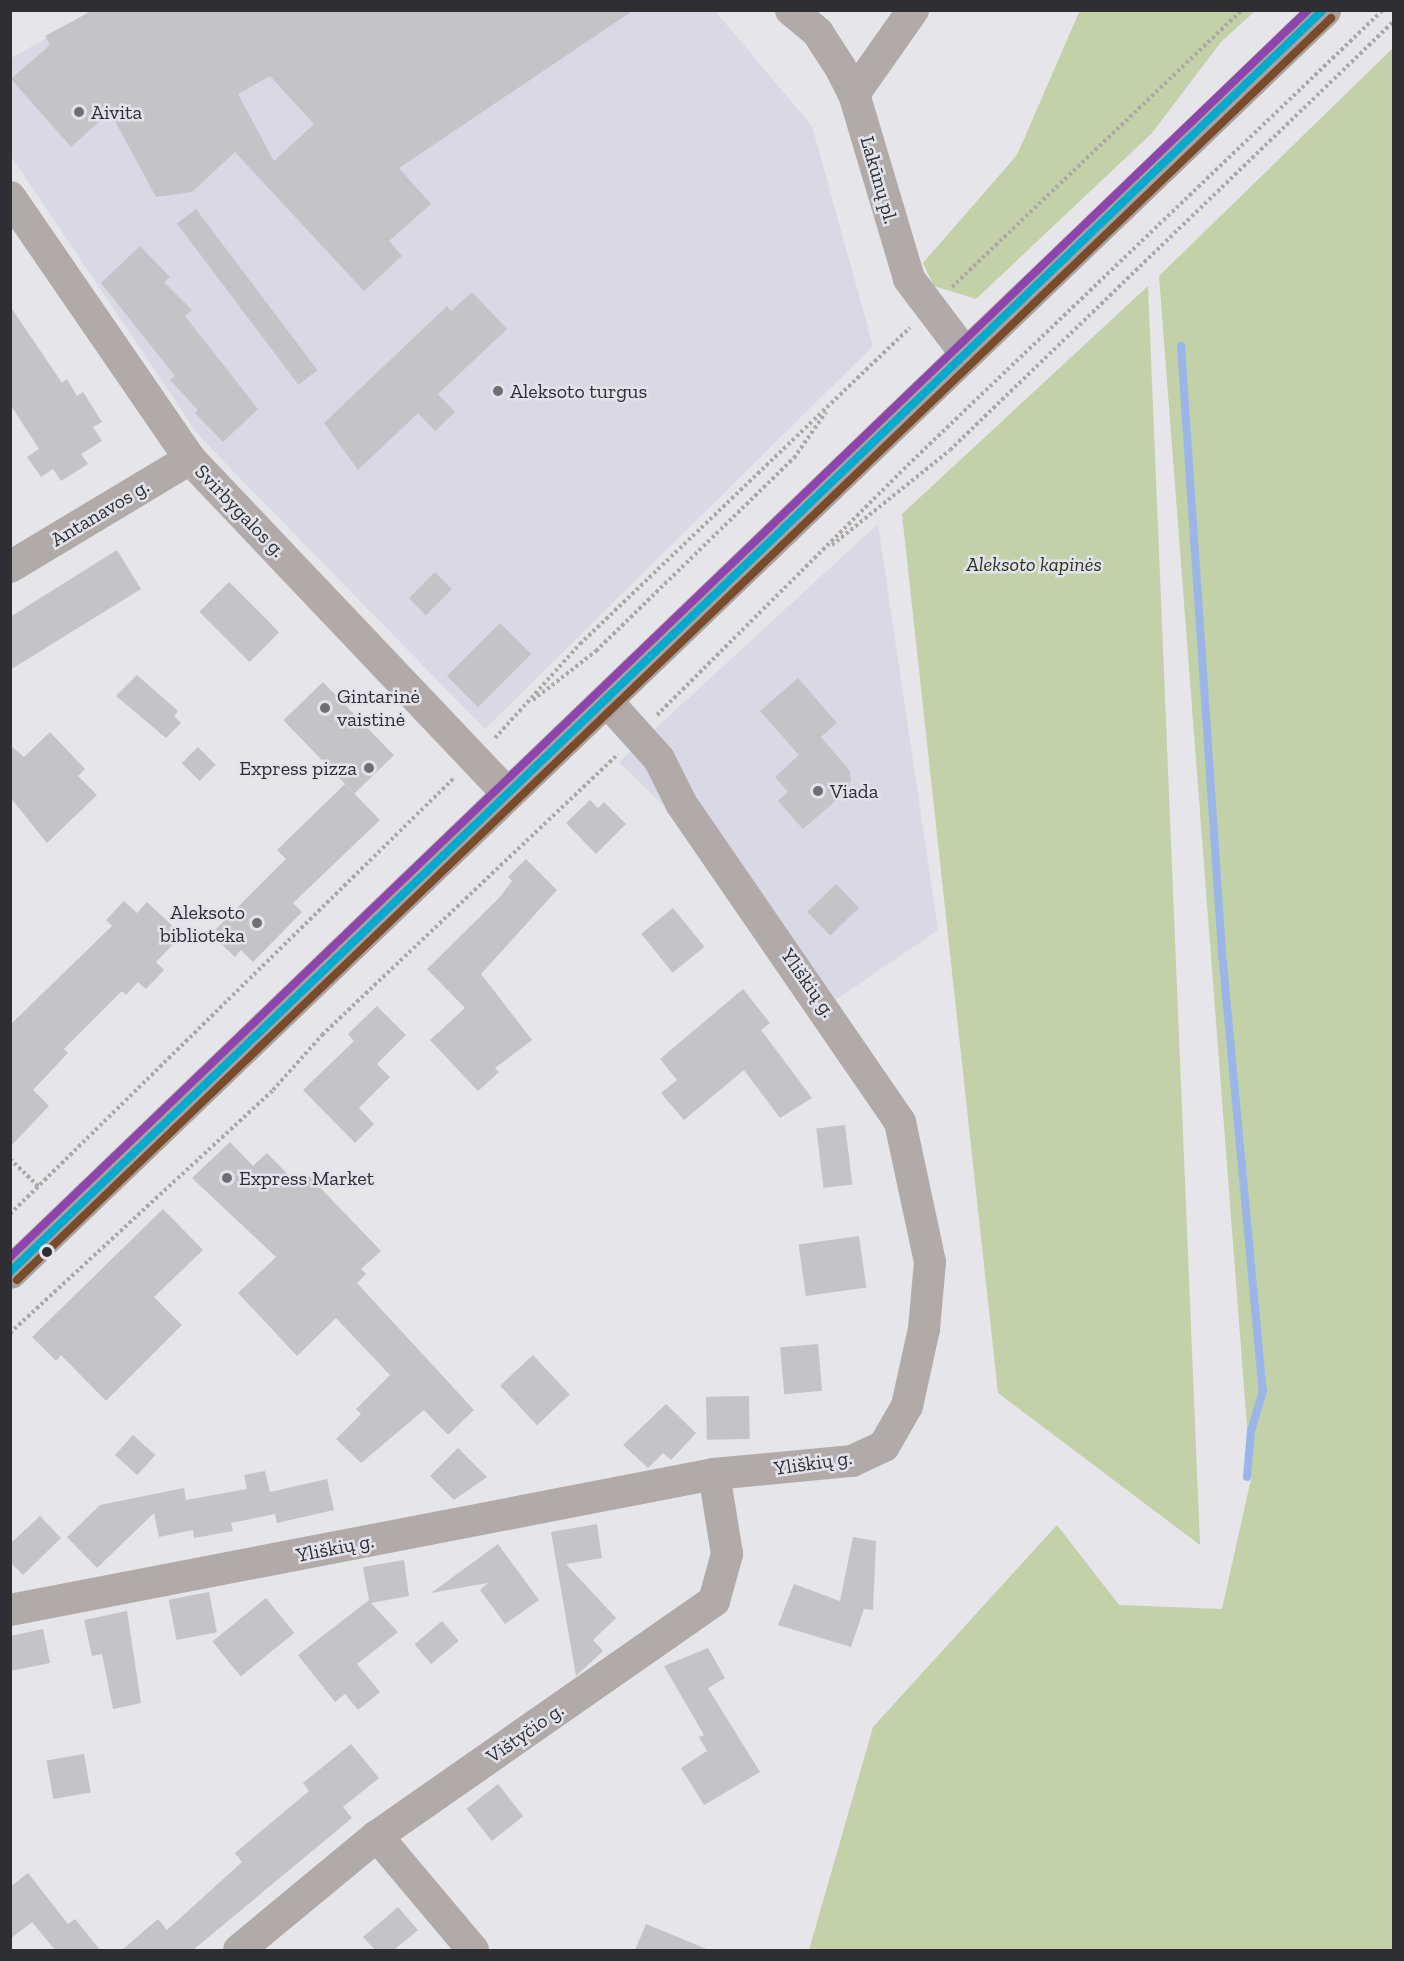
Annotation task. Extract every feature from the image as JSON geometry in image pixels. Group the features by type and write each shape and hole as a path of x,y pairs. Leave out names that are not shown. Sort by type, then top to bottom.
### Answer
{"main road":[{"path":"10,1272 1324,10"}],"street":[{"name":"Lakūnų pl.","path":"791,10 818,33 854,94 909,279 928,310 965,353"},
{"path":"854,94 913,10"},
{"name":"Svirbygalos g.","path":"10,196 190,459 508,794"},
{"name":"Antanavos g.","path":"10,567 190,459"},
{"name":"Yliškių g.","path":"10,1610 714,1474 852,1461 884,1446 907,1406 924,1329 930,1262 900,1122 639,733 606,700"},
{"name":"Vištyčio g.","path":"239,1950 377,1836 714,1601 727,1554 714,1474"},
{"path":"377,1836 473,1950"}],"path":[{"path":"10,1214 474,758 525,706 580,644 1242,10"},
{"path":"10,1333 273,1090 322,1035 639,733 826,548 1383,10"},
{"path":"826,548 950,450 1394,21"},
{"path":"525,706 596,651 794,458 831,404"},
{"path":"10,1160 39,1187"}],"shaded area":[{"name":"Aleksoto turgus","path":"93,11 715,11 812,126 873,346 485,729 199,436 11,156 10,59"},
{"path":"878,524 938,930 812,1016 666,808 619,762"}],"green space":[{"path":"1080,10 1255,11 1221,42 1152,133 976,299 934,286 923,263 1017,155"},
{"path":"1393,48 1393,1950 809,1950 873,1727 1057,1525 1119,1605 1222,1609 1251,1479 1159,276"},
{"name":"Aleksoto kapinės","path":"1148,286 1200,1545 998,1393 902,514"}],"building":[{"path":"93,10 634,10 399,168 431,204 389,241 402,256 364,291 235,152 192,192 156,197 110,112 71,147 11,79 50,45 45,36","holes":["270,76 314,124 274,161 238,94"]},
{"path":"196,209 318,370 298,385 177,223"},
{"path":"140,246 170,277 164,282 192,310 185,316 258,409 223,442 195,413 198,410 170,380 175,376 101,283"},
{"path":"472,292 507,329 438,394 455,412 435,431 418,413 358,470 324,423 447,306 451,311"},
{"path":"10,306 62,383 67,379 77,396 83,392 102,422 93,427 102,441 81,454 88,464 61,481 53,469 41,477 27,457 39,449 10,404"},
{"path":"117,550 141,589 10,670 10,617"},
{"path":"435,572 452,589 426,615 409,598"},
{"path":"229,582 279,632 250,662 199,612"},
{"path":"500,623 531,654 478,707 447,676"},
{"path":"137,675 178,711 174,716 181,723 166,738 116,696"},
{"path":"798,678 837,723 821,737 850,771 851,780 848,790 803,829 778,801 788,792 775,777 799,755 760,711"},
{"path":"323,682 394,755 354,794 283,720"},
{"path":"50,732 85,769 78,776 97,795 47,843 10,797 10,745 24,757"},
{"path":"198,747 216,765 199,781 182,763"},
{"path":"345,784 380,820 293,903 302,912 253,962 241,950 235,957 211,934 286,859 277,850"},
{"path":"590,800 598,808 604,802 626,824 596,854 566,823"},
{"path":"526,859 557,890 481,974 532,1040 495,1068 499,1072 478,1091 430,1040 465,1008 427,969 500,897 512,881 508,877"},
{"path":"836,884 859,908 830,936 807,912"},
{"path":"124,901 137,913 147,902 182,935 156,962 164,970 146,989 138,982 126,995 122,991 64,1049 68,1053 33,1090 49,1106 10,1147 10,1025 112,926 106,920"},
{"path":"673,908 704,947 673,973 641,934"},
{"path":"743,989 770,1023 761,1030 812,1098 780,1118 744,1070 684,1120 661,1093 677,1080 660,1059"},
{"path":"377,1006 406,1035 377,1064 390,1077 359,1108 374,1124 355,1143 303,1090 354,1041 348,1034"},
{"path":"845,1125 852,1185 824,1188 816,1129"},
{"path":"230,1142 253,1166 267,1153 299,1186 309,1176 381,1251 361,1269 366,1274 357,1283 474,1410 448,1435 424,1410 361,1463 336,1439 361,1414 356,1409 390,1375 336,1318 297,1356 238,1293 276,1257 192,1178"},
{"path":"163,1209 203,1250 154,1297 182,1325 106,1401 61,1355 56,1361 32,1337"},
{"path":"859,1236 866,1287 806,1296 799,1244"},
{"path":"818,1344 822,1391 784,1394 780,1347"},
{"path":"533,1355 570,1394 537,1425 500,1386"},
{"path":"749,1396 750,1439 707,1440 706,1397"},
{"path":"666,1404 696,1433 671,1460 663,1453 648,1468 623,1445"},
{"path":"133,1435 155,1455 137,1475 115,1455"},
{"path":"458,1448 487,1477 454,1500 430,1476"},
{"path":"265,1471 270,1492 327,1479 334,1510 277,1523 275,1514 231,1523 233,1531 194,1538 193,1530 159,1537 154,1513 97,1568 67,1537 100,1505 184,1488 186,1500 247,1489 244,1475"},
{"path":"40,1516 61,1538 23,1575 10,1562 10,1544"},
{"path":"597,1524 602,1558 566,1564 616,1618 593,1640 603,1651 576,1676 551,1532"},
{"path":"853,1537 876,1541 873,1610 864,1609 851,1647 778,1625 794,1584 840,1601"},
{"path":"498,1544 539,1600 505,1624 480,1590 488,1583 431,1593"},
{"path":"404,1560 409,1596 371,1603 398,1632 357,1664 380,1692 358,1710 345,1694 335,1702 298,1655 369,1600 363,1567"},
{"path":"209,1592 217,1632 177,1640 169,1600"},
{"path":"266,1598 294,1633 241,1676 212,1641"},
{"path":"127,1611 141,1703 113,1709 102,1654 92,1656 84,1620"},
{"path":"442,1621 459,1641 431,1664 414,1644"},
{"path":"43,1629 50,1663 10,1671 10,1636"},
{"path":"708,1648 725,1678 708,1688 760,1772 704,1805 681,1768 707,1751 699,1737 704,1735 664,1666"},
{"path":"351,1744 379,1778 343,1807 352,1818 193,1950 122,1950 158,1919 167,1930 242,1862 235,1853 309,1791 303,1783"},
{"path":"84,1754 91,1792 53,1799 47,1761"},
{"path":"498,1784 523,1816 492,1841 466,1809"},
{"path":"28,1873 68,1924 75,1919 100,1950 55,1950 32,1922 10,1939 10,1887"},
{"path":"398,1907 418,1930 394,1950 375,1950 363,1937"},
{"path":"646,1924 709,1950 635,1950"}],"waterway":[{"path":"1181,346 1222,952 1263,1391 1251,1431 1247,1477"}],"transit line":[{"path":"10,1257 1308,10"},
{"path":"10,1272 1323,10"},
{"path":"17,1280 1331,18"}],"place":[{"name":"Aivita","path":"79,112"},
{"name":"Aleksoto turgus","path":"498,391"},
{"name":"Gintarinė vaistinė","path":"325,708"},
{"name":"Express pizza","path":"369,768"},
{"name":"Viada","path":"818,791"},
{"name":"Aleksoto biblioteka","path":"257,923"},
{"name":"Express Market","path":"227,1178"}]}
